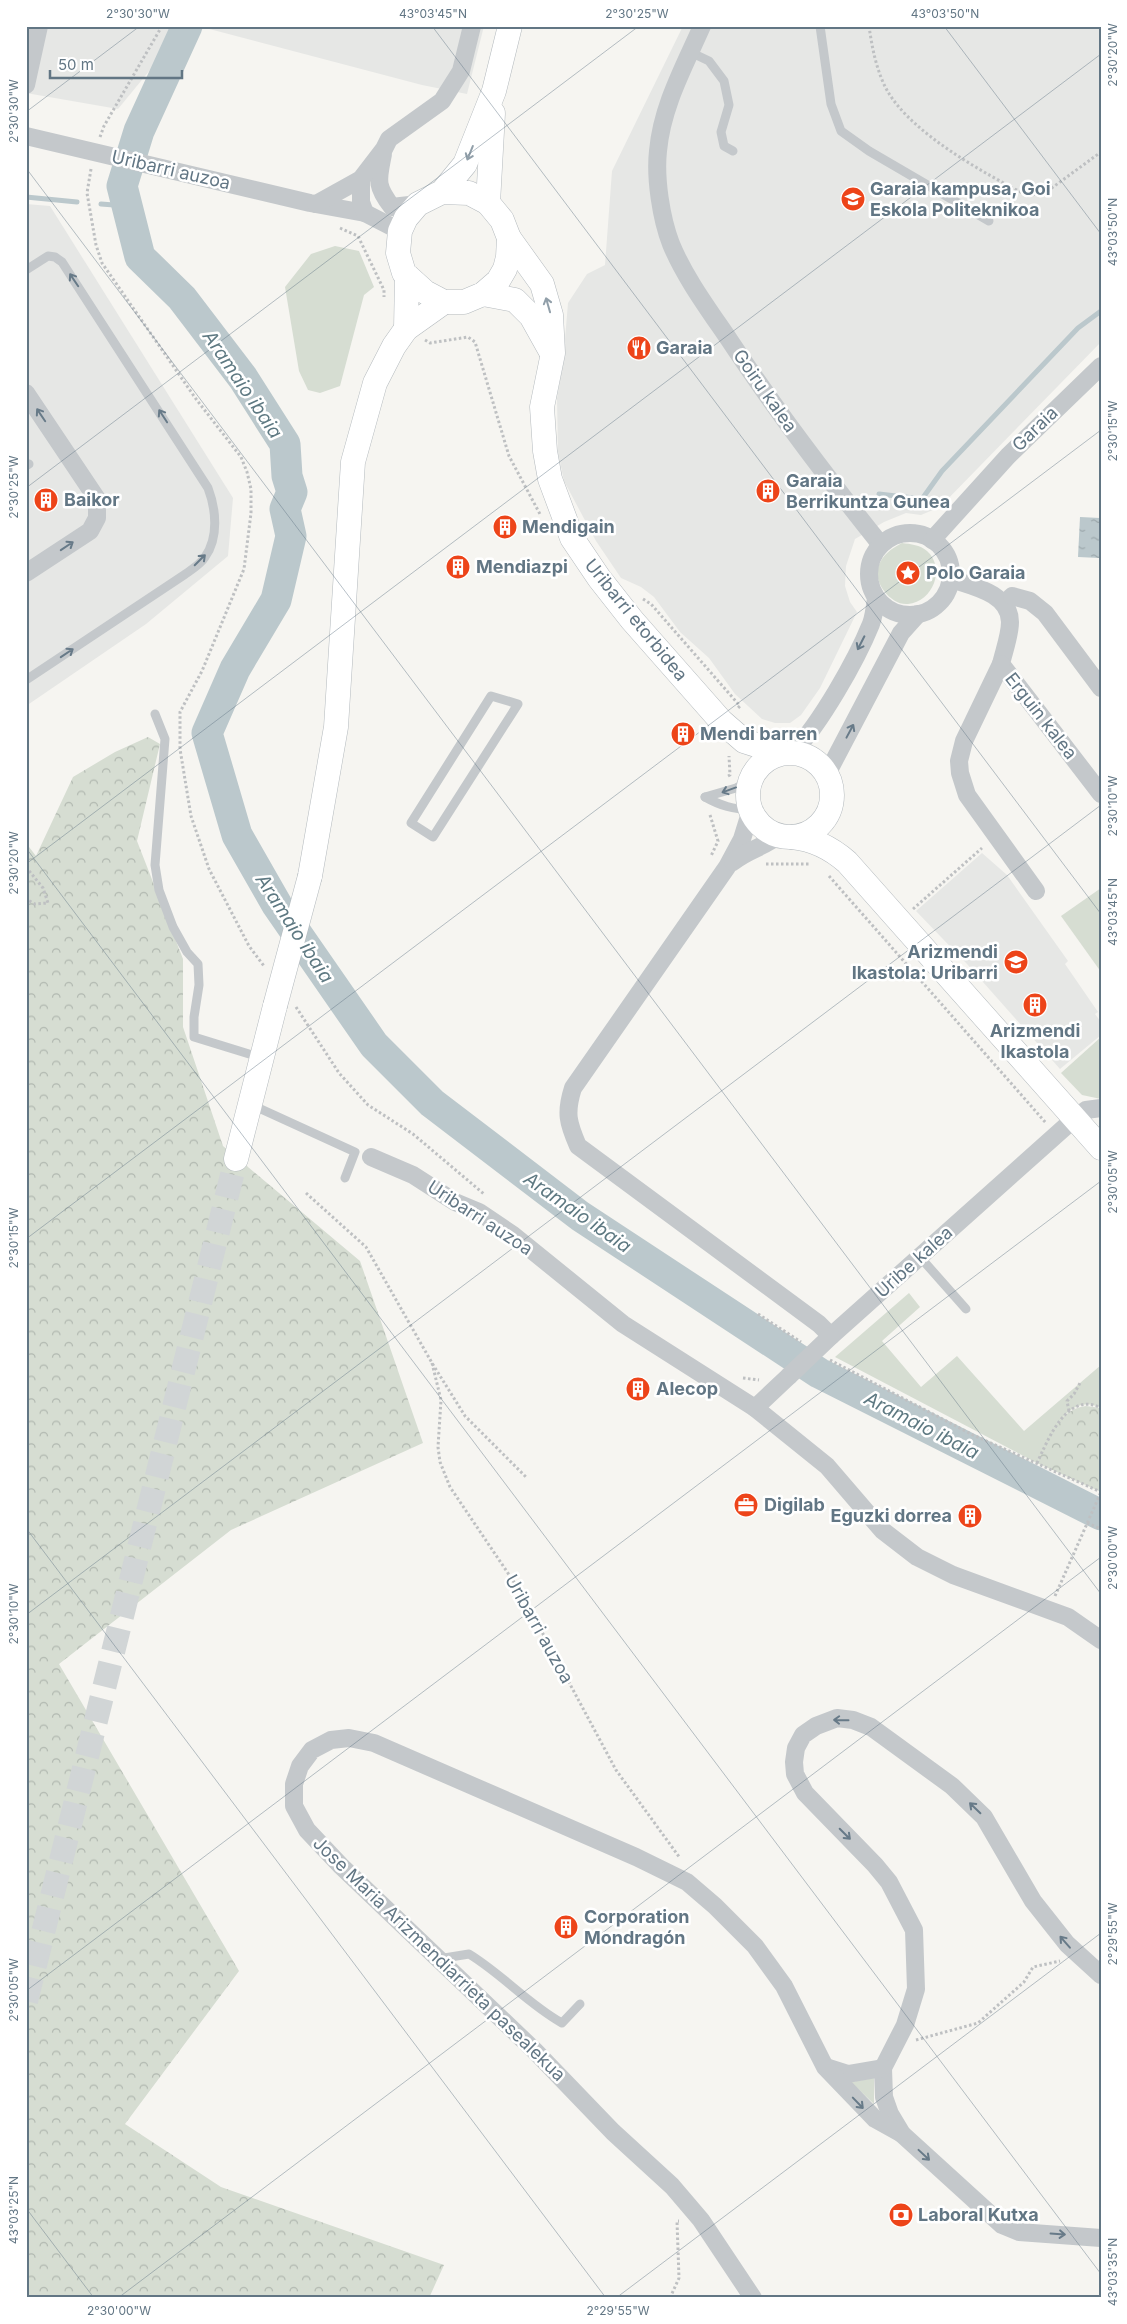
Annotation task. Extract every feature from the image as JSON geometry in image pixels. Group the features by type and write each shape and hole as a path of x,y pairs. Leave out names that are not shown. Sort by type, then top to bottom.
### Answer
{"main road":[{"path":"442,192 469,194 488,203 502,220 508,238 508,257 505,269 498,281 483,294 464,302 444,302 425,292 404,274 398,253 400,231 406,218 418,204 442,192 465,164 494,91 510,26"},
{"path":"488,203 494,91"},
{"name":"Uribarri etorbidea","path":"508,238 542,284 551,315 553,353 542,407 545,451 550,479 572,538 604,585 686,683 731,730"},
{"path":"406,329 408,276"},
{"path":"483,294 514,300 531,316 553,353"},
{"path":"236,1159 262,1058 285,1006 336,727 353,462 375,383 394,346 406,329 444,302"},
{"path":"731,730 744,741 787,753 806,755 818,763 827,774 831,783 834,835 831,862"},
{"path":"731,730 751,779"},
{"path":"787,753 768,758 758,767 751,779 748,790 751,810 758,822 767,830 786,836 809,838 1101,1148"},
{"path":"786,836 806,834 817,827 826,816 831,804"}],"street":[{"path":"26,85 39,26"},
{"path":"392,207 380,192 379,178 388,139 442,101 460,71 472,26"},
{"name":"Goiru kalea","path":"702,26 664,110 658,151 659,194 671,244 699,295 760,386 818,466 881,545"},
{"name":"Uribarri auzoa","path":"26,136 316,204 365,213"},
{"path":"316,204 361,179 384,150"},
{"path":"361,179 361,202 365,213 400,231"},
{"path":"365,213 418,204"},
{"name":"Garaia","path":"932,540 1008,456 1101,366"},
{"path":"26,394 97,499 97,518 90,531 26,573"},
{"path":"905,534 919,534 932,540 947,557 950,568 951,579 943,598 936,606 918,614 906,615 894,612 884,606 876,598 871,588 870,565 874,554 881,545 892,537 905,534"},
{"name":"Erguin kalea","path":"951,579 992,593 1004,605 1011,621 1001,664 1101,794"},
{"path":"1012,596 1030,601 1045,612 1101,688"},
{"path":"787,753 804,740 843,678 871,623 876,598"},
{"path":"827,774 901,633 918,614"},
{"path":"1001,664 964,741 959,761 960,773 967,795 1036,891"},
{"path":"751,810 742,839 727,868 573,1088 568,1104 568,1123 578,1146 819,1324 831,1336"},
{"path":"727,868 743,854 786,836"},
{"name":"Uribe kalea","path":"755,1408 831,1336 1074,1119 1086,1110 1101,1108"},
{"name":"Uribarri auzoa","path":"363,1155 413,1175 455,1202 479,1212 513,1235 623,1324 755,1408 827,1466 882,1530 917,1557 953,1575 1068,1617 1101,1640"},
{"path":"1101,1975 1067,1944 1033,1901 984,1817 952,1786 871,1727 853,1720 837,1718 816,1726 804,1735 796,1748 796,1774 805,1793 889,1882 914,1930 916,1989 905,2025 892,2047 884,2068 884,2097 890,2114 902,2134 1002,2225 1020,2232 1101,2238"},
{"name":"Jose Maria Arizmendiarrieta pasealekua","path":"753,2298 701,2220 672,2186 613,2132 535,2051 341,1866 306,1830 294,1806 294,1784 300,1766 312,1750 331,1740 349,1738 374,1742 636,1857 687,1882 715,1906 755,1946 784,1986 825,2067 875,2119 902,2134"},
{"path":"825,2067 848,2074 884,2068"}],"lane":[{"path":"820,26 831,104 841,131 869,152 989,220"},
{"path":"690,52 709,61 724,81 729,105 721,132 724,146 732,151"},
{"path":"26,270 48,256 55,257 62,262 208,488 214,504 214,531 205,557 184,575 26,680"},
{"path":"491,696 518,704 432,837 411,823 491,696"},
{"path":"155,714 165,739 155,865 159,890 173,927 187,952 198,964 199,984 194,1017 194,1037 262,1058"},
{"path":"751,779 736,788 705,797 732,809 751,810"},
{"path":"250,1104 363,1155 345,1178"},
{"path":"920,1256 966,1309"},
{"path":"438,1959 469,1954 486,1964 546,2014 562,2023 580,2004"}],"path":[{"path":"162,26 104,126 102,154 87,193 96,245 102,263 196,399 240,457 247,472 251,489 252,513 244,569 202,671 180,712 180,749 191,816 209,869 248,946 266,968"},
{"path":"869,26 872,51 888,92 913,122 994,179 1028,196 1049,190 1101,152"},
{"path":"337,227 358,236 384,290 384,299"},
{"path":"406,329 430,343 468,337 475,342 509,456 540,516 566,523"},
{"path":"910,911 982,848"},
{"path":"831,862 1057,1135"},
{"path":"763,865 806,863 816,865"},
{"path":"26,868 43,888 48,903 35,904 26,898"},
{"path":"285,1006 339,1073 368,1105 413,1134 489,1198"},
{"path":"306,1193 366,1247 432,1364 465,1416 527,1478"},
{"path":"758,1314 805,1344"},
{"path":"829,1359 973,1435 1101,1492 1048,1610"},
{"name":"Uribarri auzoa","path":"432,1364 441,1400 439,1454 450,1487 520,1592 616,1770 679,1856 687,1882"},
{"path":"735,1376 762,1380 774,1371 786,1379"},
{"path":"1069,1411 1066,1401 1074,1394 1080,1382"},
{"path":"1037,1462 1055,1425 1069,1411 1086,1406 1101,1408"},
{"path":"1087,1523 1101,1529"},
{"path":"892,2047 978,2022 1024,1982 1033,1967 1080,1956"},
{"path":"670,2298 679,2278 677,2222 690,2221 687,2204"}],"shaded area":[{"path":"26,26 186,26 118,109 26,93"},
{"path":"198,26 484,26 467,94 422,85"},
{"name":"Garaia Berrikuntza Gunea","path":"683,26 1101,26 1101,342 940,507 921,515 906,513 884,522 855,539 846,566 845,586 850,602 857,612 820,688 801,715 790,723 775,723 762,719 735,694 709,658 680,632 654,597 641,587 621,578 596,541 564,481 558,452 557,398 563,363 568,303 587,274 605,265 612,171"},
{"path":"26,204 50,206 233,498 228,556 146,624 26,706"},
{"name":"Arizmendi Ikastola: Uribarri","path":"982,853 1007,875 1068,961 1065,964 1098,1012 1095,1014 1101,1022 1101,1035 1060,1069 967,964 916,911"}],"green space":[{"path":"335,246 359,251 374,287 364,295 340,386 320,393 308,390 299,371 285,287 311,254"},
{"path":"902,543 915,545 927,551 933,558 936,566 936,575 930,591 917,602 908,604 896,601 885,592 878,580 877,573 880,562 885,555"},
{"path":"148,737 160,744 137,841 183,959 183,1027 223,1146 360,1261 423,1443 231,1530 59,1664 239,1971 125,2124 221,2187 444,2265 429,2298 26,2298 26,843 36,856 73,777 115,752"},
{"path":"1101,888 1101,972 1061,916"},
{"path":"1101,1037 1101,1099 1082,1095 1061,1073"},
{"path":"909,1293 920,1307 882,1341 921,1387 957,1356 1024,1431 1101,1365 1101,1408 1089,1404 1078,1406 1069,1411 1053,1431 1037,1463 835,1357"},
{"path":"1086,1406 1101,1408 1101,1492 1037,1463 1050,1435 1061,1419 1068,1413"},
{"path":"874,2078 874,2104 851,2082"}],"water":[{"path":"1080,517 1100,518 1099,558 1078,557"}],"waterway":[{"name":"Aramaio ibaia","path":"187,26 139,131 122,186 140,257 182,298 243,378 285,444 287,476 292,492 285,509 291,536 276,600 235,669 207,733 237,835 277,905 374,1045 432,1103 580,1216 819,1373 1101,1515"},
{"path":"26,197 77,202"},
{"path":"101,204 127,206"},
{"path":"879,494 922,499 942,471 1078,328 1101,311"}],"tunnel":[{"path":"26,2001 236,1159"}],"place":[{"name":"Garaia kampusa, Goi Eskola Politeknikoa","path":"853,199"},
{"name":"Garaia","path":"639,348"},
{"name":"Garaia Berrikuntza Gunea","path":"768,491"},
{"name":"Baikor","path":"46,500"},
{"name":"Mendigain","path":"505,527"},
{"name":"Mendiazpi","path":"458,567"},
{"name":"Polo Garaia","path":"908,573"},
{"name":"Mendi barren","path":"683,734"},
{"name":"Arizmendi Ikastola: Uribarri","path":"1016,962"},
{"name":"Arizmendi Ikastola","path":"1035,1005"},
{"name":"Alecop","path":"638,1389"},
{"name":"Digilab","path":"746,1505"},
{"name":"Eguzki dorrea","path":"970,1516"},
{"name":"Corporation Mondragón","path":"566,1927"},
{"name":"Laboral Kutxa","path":"901,2215"}]}
